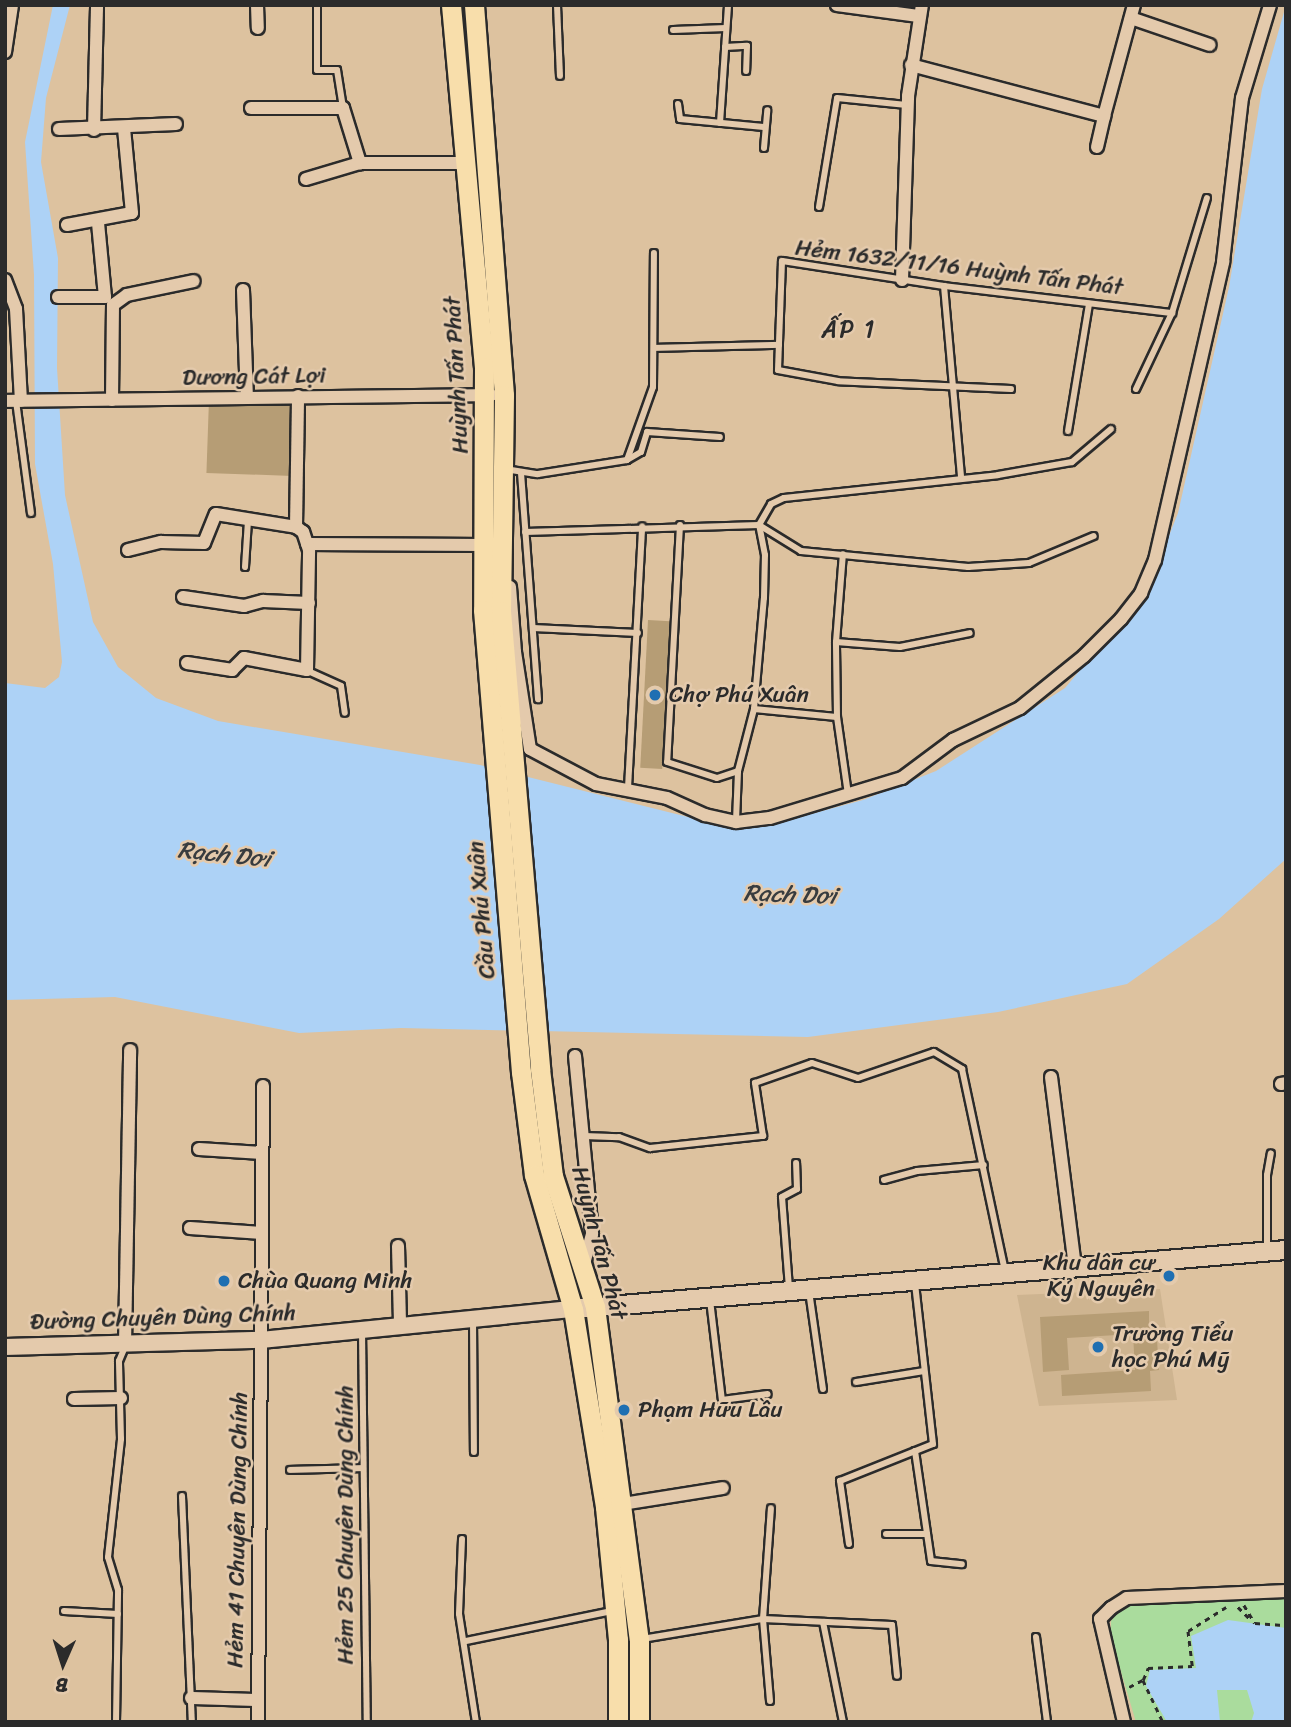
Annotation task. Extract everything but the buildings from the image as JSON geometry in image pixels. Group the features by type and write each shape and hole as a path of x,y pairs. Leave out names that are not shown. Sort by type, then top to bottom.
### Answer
{"main road":[{"name":"Huỳnh Tấn Phát","path":"451,5 495,395 512,471 493,547"},
{"name":"Huỳnh Tấn Phát","path":"474,5 495,395 493,547 501,743"},
{"name":"Cầu Phú Xuân","path":"501,743 531,1071"},
{"name":"Huỳnh Tấn Phát","path":"531,1071 553,1176 576,1253 584,1264 595,1307 639,1639 639,1722"},
{"name":"Huỳnh Tấn Phát","path":"531,1071 534,1175 573,1309 605,1507 614,1611 618,1722"},
{"path":"573,1309 1286,1250"}],"street":[{"path":"5,52 12,5"},
{"path":"94,130 97,5"},
{"path":"257,5 258,28"},
{"path":"837,5 920,10 907,105 902,280"},
{"path":"307,544 493,547 510,552 514,652 527,744 596,784 628,788 667,798 705,816 736,821 770,818 902,778 953,740 1020,708 1084,656 1141,593 1155,560 1223,262 1242,98 1270,5"},
{"path":"1097,147 1133,12 1210,45"},
{"path":"911,65 1104,116"},
{"path":"251,108 343,107 360,163"},
{"path":"59,129 124,129 176,124"},
{"path":"67,225 98,223 132,213 124,129"},
{"path":"306,179 360,163 467,163"},
{"path":"58,297 105,298 98,223"},
{"path":"5,280 16,309 17,401"},
{"path":"112,400 113,305 127,295 194,281"},
{"path":"243,290 247,397"},
{"name":"Dương Cát Lợi","path":"17,401 495,395"},
{"path":"187,663 232,670 244,657 307,670 307,544 296,527 298,396"},
{"path":"128,550 161,542 204,543 216,514 296,527"},
{"path":"183,597 244,606 263,601 309,603"},
{"path":"125,1345 130,1050"},
{"path":"575,1056 592,1234 584,1264"},
{"path":"1051,1077 1075,1268"},
{"name":"Hẻm 41 Chuyên Dùng Chính","path":"258,1722 263,1086"},
{"path":"199,1149 262,1153"},
{"path":"190,1228 262,1233"},
{"path":"398,1246 400,1325"},
{"name":"Đường Chuyên Dùng Chính","path":"5,1347 261,1340 573,1309"},
{"path":"74,1399 121,1398"},
{"path":"623,1504 723,1488"},
{"path":"1124,1722 1100,1619 1111,1608 1127,1598 1286,1591"},
{"path":"191,1698 257,1700"}],"lane":[{"path":"317,5 317,70 337,70 343,107"},
{"path":"557,5 560,76"},
{"path":"720,123 728,5"},
{"path":"673,30 726,28"},
{"path":"725,47 747,46 746,71"},
{"path":"819,207 837,99 907,105"},
{"path":"678,104 680,119 764,127"},
{"path":"764,148 767,110"},
{"path":"1136,388 1172,313 1207,198"},
{"path":"627,460 653,387 654,253"},
{"name":"Hẻm 1632/11/16 Huỳnh Tấn Phát","path":"779,345 782,261 944,286 1172,313"},
{"path":"944,286 951,389 961,478"},
{"path":"1068,431 1089,304"},
{"path":"654,348 779,345 778,370 838,380 951,389 1011,389"},
{"path":"17,401 31,513"},
{"path":"736,821 738,771 754,709 764,598 765,555 759,525 771,504 784,498 961,478 1072,462 1111,429"},
{"path":"512,471 627,460 641,452 647,432 720,437"},
{"name":"Huỳnh Tấn Phát","path":"512,471 525,532 538,699"},
{"path":"245,568 248,518"},
{"path":"680,525 667,762 717,778 738,771"},
{"path":"525,532 642,526 759,525 801,551 968,567 1029,563 1094,536"},
{"path":"628,788 642,526"},
{"path":"844,554 836,642 837,717 848,794"},
{"path":"533,628 638,633"},
{"path":"836,642 900,648 970,633"},
{"path":"307,670 341,685 345,713"},
{"path":"754,709 837,717"},
{"path":"584,1136 620,1137 650,1147 763,1136 755,1083 812,1063 858,1078 934,1052 962,1069 1005,1273"},
{"path":"1267,1251 1266,1175 1271,1153"},
{"path":"789,1290 782,1197 797,1189 796,1163"},
{"path":"884,1180 917,1171 984,1165"},
{"path":"849,1544 840,1481 933,1444 915,1281"},
{"path":"809,1289 823,1389"},
{"path":"710,1298 722,1400 768,1394"},
{"path":"473,1317 474,1452"},
{"name":"Hẻm 25 Chuyên Dùng Chính","path":"362,1329 367,1722"},
{"path":"116,1722 118,1590 108,1557 121,1439 119,1361 125,1345"},
{"path":"856,1381 925,1371"},
{"path":"915,1451 931,1561 962,1564"},
{"path":"290,1470 363,1468"},
{"path":"182,1496 192,1722"},
{"path":"770,1701 762,1619 771,1508"},
{"path":"886,1534 927,1534"},
{"path":"463,1539 458,1614 466,1641 476,1722"},
{"path":"64,1611 118,1614"},
{"path":"466,1641 614,1611"},
{"path":"639,1639 762,1619 892,1625 897,1676"},
{"path":"823,1622 843,1722"},
{"path":"1036,1637 1047,1722"}],"path":[{"path":"1238,1593 1251,1620"},
{"path":"1117,1693 1143,1680 1148,1668 1192,1666 1188,1631 1230,1605 1236,1605 1251,1620 1286,1625"},
{"path":"1143,1680 1163,1722"}],"shaded area":[{"name":"Trường Tiểu học Phú Mỹ","path":"1160,1289 1177,1400 1039,1406 1017,1295"}],"green space":[{"path":"1286,1598 1286,1722 1136,1722 1111,1638 1111,1621 1118,1612 1129,1606"}],"water":[{"name":"Rạch Dơi","path":"53,5 70,5 46,98 41,162 58,258 57,368 65,495 93,622 118,667 156,698 218,721 480,765 728,827 785,821 863,800 936,771 1065,688 1148,589 1178,513 1229,287 1262,89 1286,5 1286,859 1219,919 1127,984 998,1012 808,1037 401,1028 299,1033 115,997 5,1000 5,683 45,688 59,677 62,662 53,564 35,464 34,275 25,142"},
{"path":"1228,1620 1286,1628 1286,1722 1251,1722 1254,1713 1247,1690 1217,1690 1220,1722 1167,1722 1146,1686 1150,1670 1196,1668 1191,1636"}],"place":[{"name":"Chợ Phú Xuân","path":"655,695"},
{"name":"Khu dân cư Kỷ Nguyên","path":"1169,1276"},
{"name":"Chùa Quang Minh","path":"224,1281"},
{"name":"Trường Tiểu học Phú Mỹ","path":"1098,1347"},
{"name":"Phạm Hữu Lầu","path":"624,1410"}],"district":[{"name":"ẤP 1","path":"849,330"}]}
